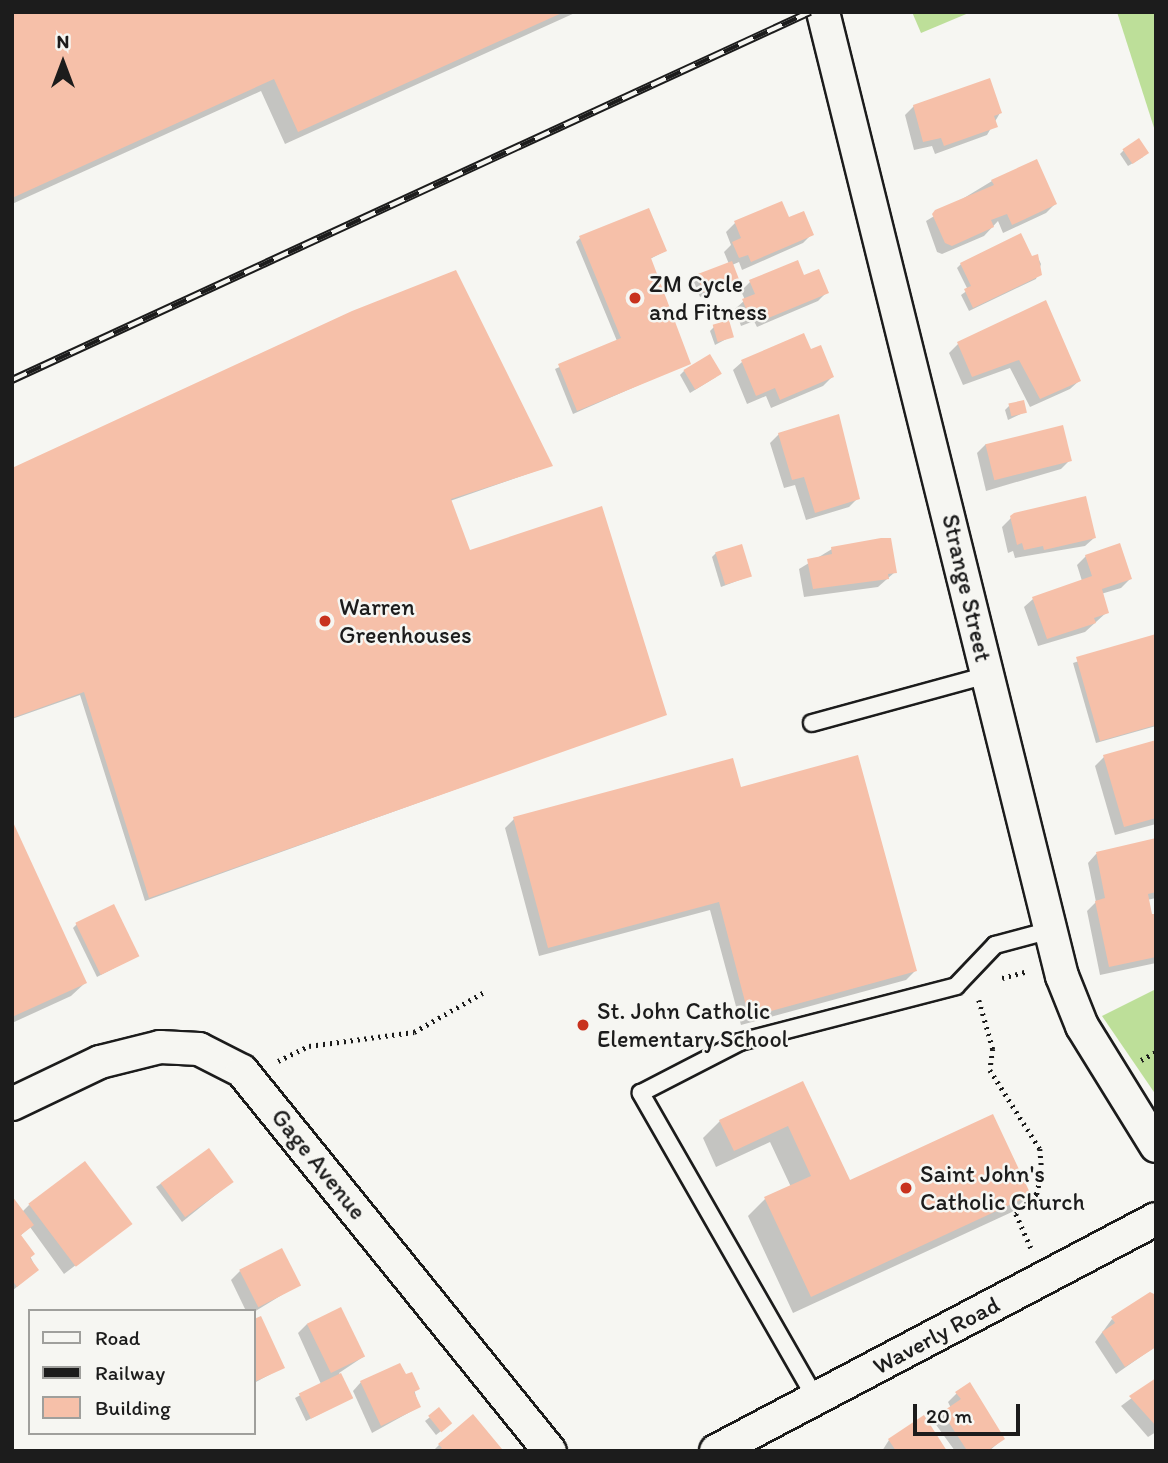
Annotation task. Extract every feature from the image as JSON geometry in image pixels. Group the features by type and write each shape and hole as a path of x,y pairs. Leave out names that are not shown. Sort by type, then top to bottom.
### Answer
{"street":[{"name":"Strange Street","path":"823,12 1062,976 1082,1026 1156,1146"},
{"name":"Gage Avenue","path":"12,1104 100,1062 160,1047 199,1049 242,1071 550,1451"},
{"name":"Waverly Road","path":"716,1451 1156,1220"}],"lane":[{"path":"812,723 988,675"},
{"path":"816,1399 641,1093 740,1042 956,986 995,945 1051,930"}],"path":[{"path":"999,978 1035,969"},
{"path":"242,1071 309,1046 414,1032 486,991"},
{"path":"979,991 979,1010 993,1049 990,1070 1040,1149 1042,1172 1037,1194 1016,1214 1034,1252"},
{"path":"1141,1061 1156,1052"}],"green space":[{"path":"912,12 971,12 921,33"},
{"path":"1117,12 1156,12 1156,134"},
{"path":"1156,989 1156,1095 1102,1016"}],"building":[{"path":"12,12 564,12 298,132 274,79 12,198"},
{"path":"990,78 1002,113 994,116 998,127 944,146 941,138 923,142 913,105"},
{"path":"1139,138 1149,153 1132,164 1122,149"},
{"path":"1037,159 1057,204 1012,225 1007,214 991,220 994,227 952,246 945,243 932,214 935,210 994,185 991,180"},
{"path":"782,201 789,217 804,211 814,235 751,262 748,255 739,258 732,242 741,238 734,221"},
{"name":"ZM Cycle and Fitness","path":"649,208 667,251 651,258 691,364 577,411 558,364 621,338 579,236"},
{"path":"1021,233 1032,256 1038,254 1042,275 973,308 964,289 971,286 960,263"},
{"path":"798,260 804,275 819,269 829,293 766,319 763,313 750,318 742,299 755,294 749,280"},
{"path":"732,261 739,279 703,292 697,275"},
{"name":"Warren Greenhouses","path":"456,270 553,466 451,499 470,550 602,506 667,715 149,898 84,692 12,718 12,468 352,311"},
{"path":"1046,300 1081,381 1040,399 1019,360 972,377 957,342"},
{"path":"729,320 734,337 718,342 713,325"},
{"path":"804,333 811,349 821,345 834,377 780,400 775,388 756,396 741,360"},
{"path":"710,354 722,374 695,390 683,370"},
{"path":"1024,400 1027,413 1011,416 1008,404"},
{"path":"839,414 860,499 815,513 804,477 792,480 778,433"},
{"path":"1063,425 1072,461 994,480 985,444"},
{"path":"1086,496 1096,538 1044,550 1043,546 1024,550 1022,543 1017,545 1010,516 1014,513"},
{"path":"891,538 897,573 888,574 889,579 813,589 807,559 832,554 831,547"},
{"path":"1120,543 1132,579 1102,589 1109,613 1094,618 1096,623 1047,639 1032,597 1092,576 1085,555"},
{"path":"742,544 752,577 725,585 715,552"},
{"path":"1156,634 1156,725 1100,741 1076,657"},
{"path":"1156,740 1156,818 1124,827 1103,755"},
{"path":"858,755 917,971 749,1017 719,902 548,948 513,817 733,758 741,787"},
{"path":"12,820 87,983 12,1017"},
{"path":"1156,838 1156,892 1148,894 1152,914 1156,914 1156,957 1109,967 1095,901 1105,898 1096,852"},
{"path":"114,904 139,956 101,975 75,923"},
{"name":"Saint John's Catholic Church","path":"803,1081 850,1180 993,1114 1031,1195 811,1297 764,1197 811,1176 788,1126 734,1151 719,1120"},
{"path":"209,1148 234,1182 185,1217 160,1183"},
{"path":"85,1161 133,1224 76,1267 28,1204"},
{"path":"12,1196 34,1225 21,1235 35,1254 30,1258 39,1270 17,1287 12,1280"},
{"path":"282,1248 301,1285 258,1307 239,1270"},
{"path":"1150,1292 1156,1295 1156,1347 1125,1367 1102,1332 1115,1323 1111,1317"},
{"path":"341,1307 365,1356 331,1373 307,1324"},
{"path":"261,1316 285,1368 256,1381 256,1318"},
{"path":"400,1363 406,1374 412,1372 420,1389 414,1392 421,1407 381,1426 360,1381"},
{"path":"341,1373 353,1398 311,1419 299,1394"},
{"path":"1156,1378 1156,1426 1129,1396"},
{"path":"970,1382 1005,1439 987,1451 966,1449 942,1412 961,1399 955,1392"},
{"path":"439,1407 452,1423 441,1432 428,1416"},
{"path":"473,1414 502,1449 438,1451 442,1448 438,1444"},
{"path":"924,1415 947,1451 896,1451 888,1439"}],"railway":[{"path":"12,380 810,12"}],"place":[{"name":"ZM Cycle and Fitness","path":"635,298"},
{"name":"Warren Greenhouses","path":"325,621"},
{"name":"St. John Catholic Elementary School","path":"583,1025"},
{"name":"Saint John's Catholic Church","path":"906,1188"}]}
